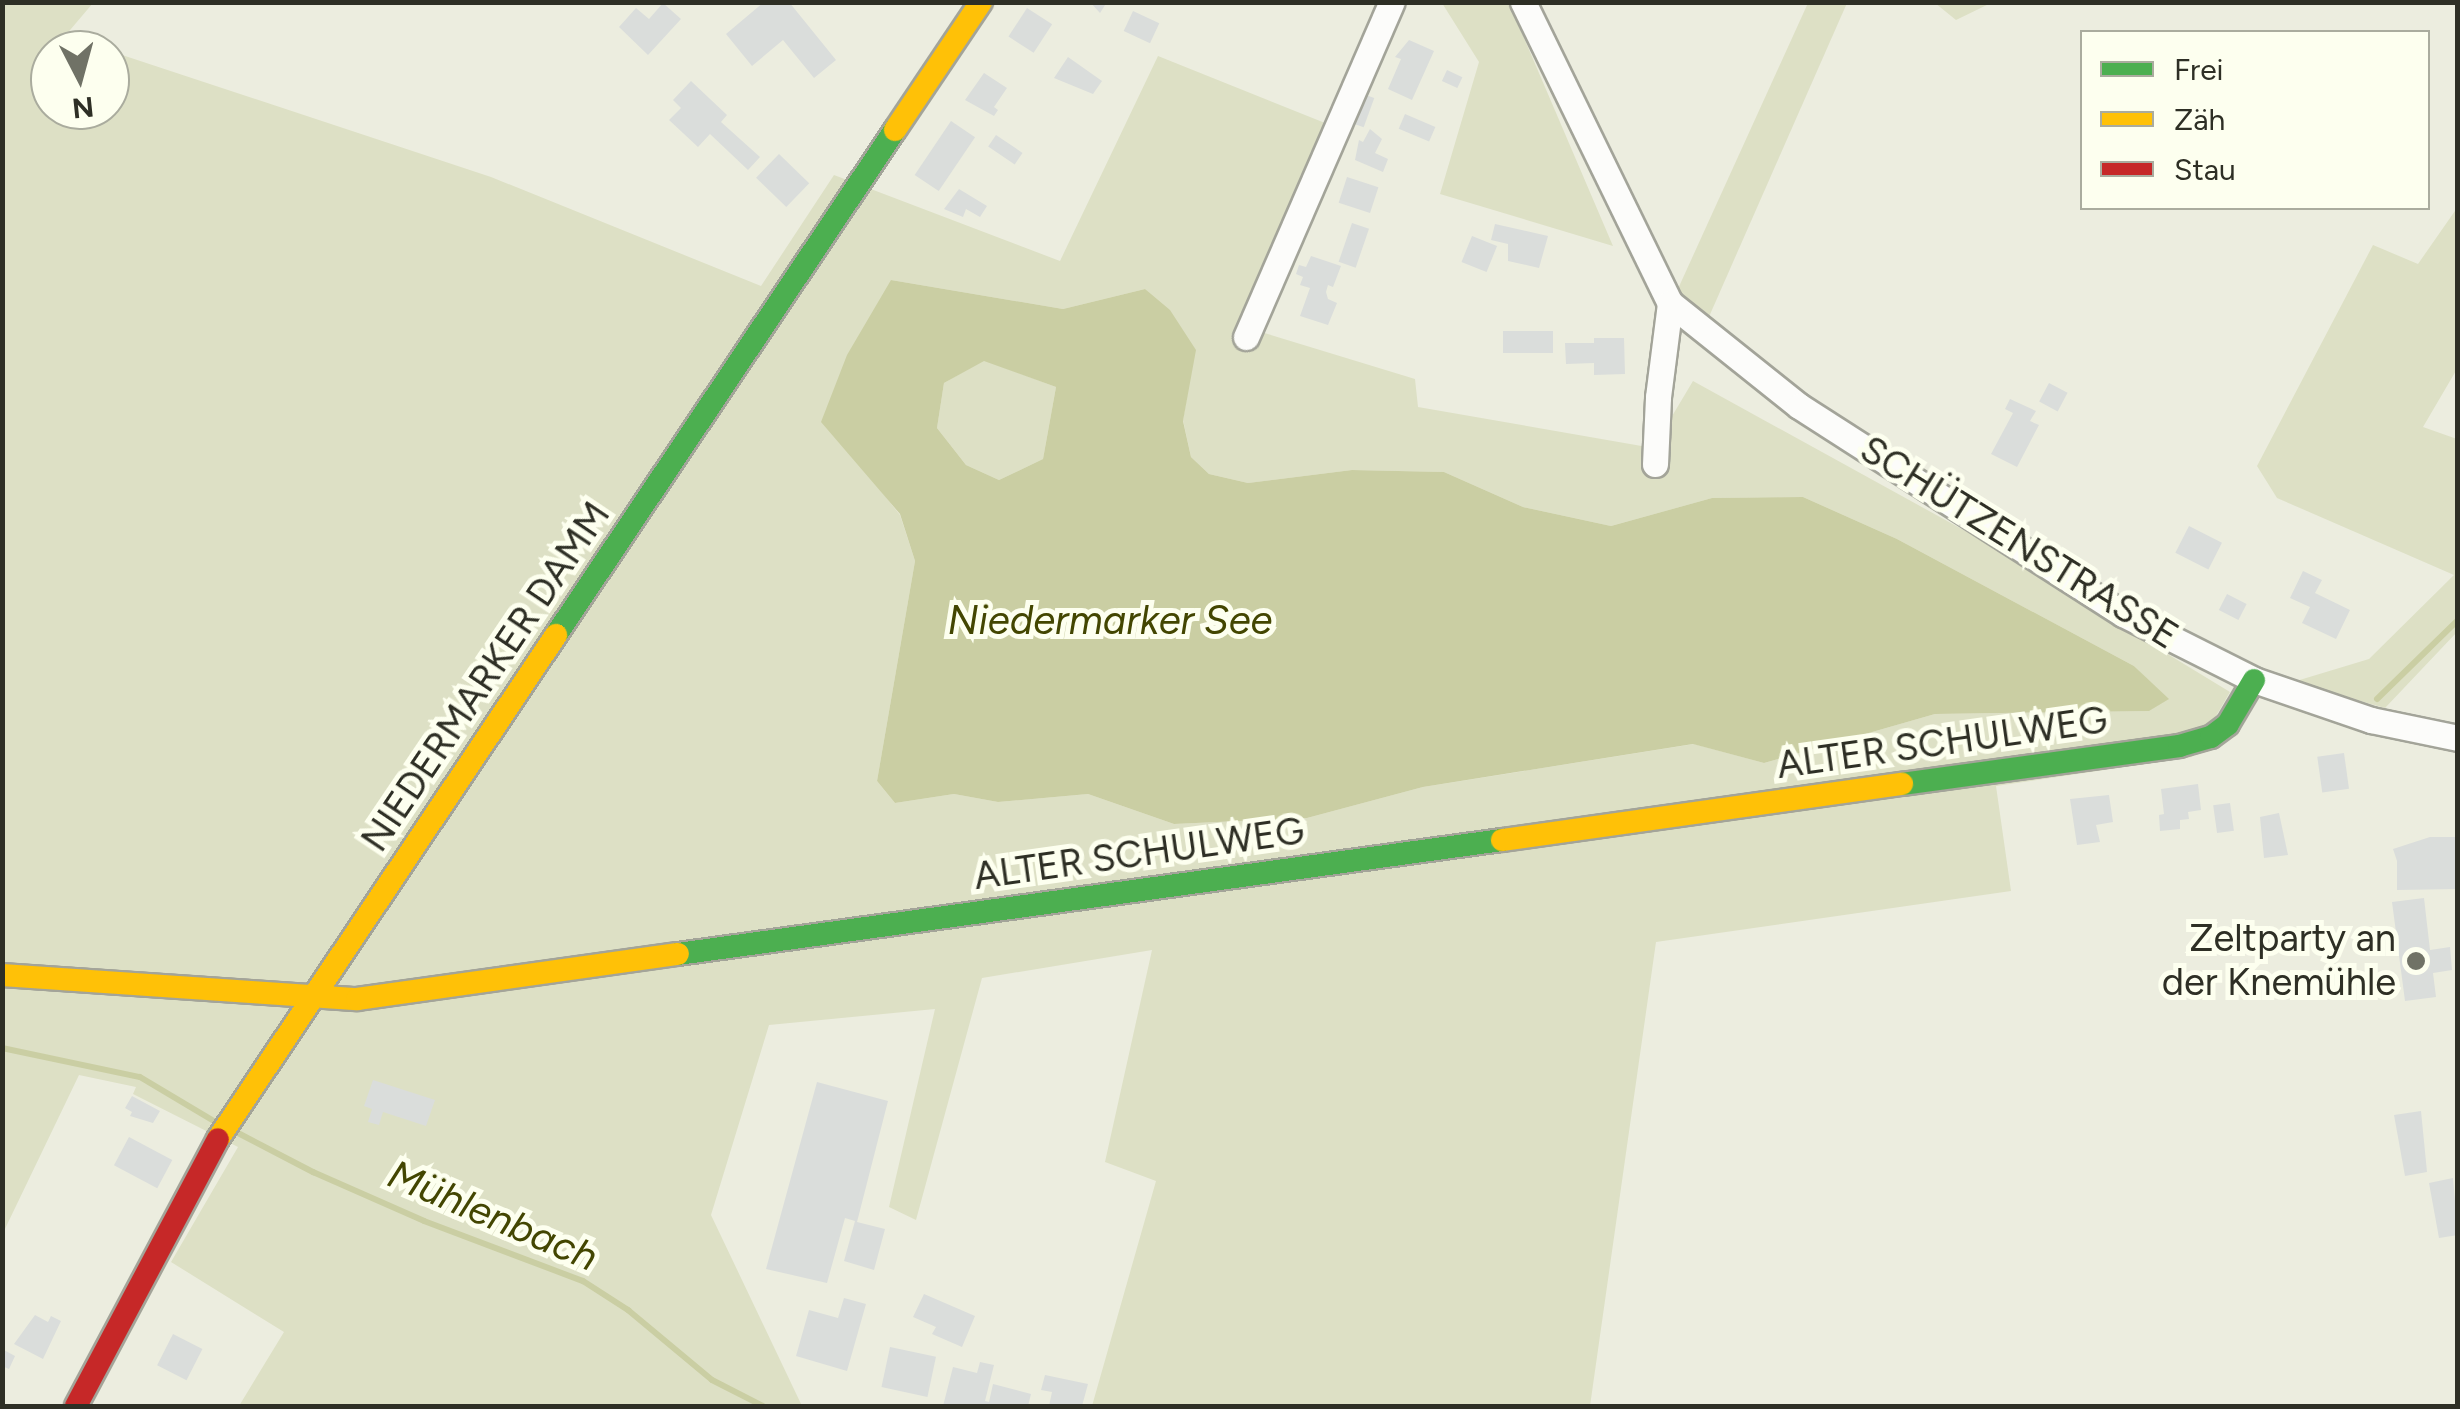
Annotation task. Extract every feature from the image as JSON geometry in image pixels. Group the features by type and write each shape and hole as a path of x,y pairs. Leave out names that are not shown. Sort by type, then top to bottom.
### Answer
{"street":[{"name":"NIEDERMARKER DAMM","path":"76,1406 208,1154 981,2"},
{"path":"1246,337 1392,2"},
{"name":"SCHÜTZENSTRASSE","path":"1523,2 1670,303 1832,427 2123,614 2254,680 2371,720 2458,738"},
{"path":"1655,464 1658,397 1670,303"},
{"name":"ALTER SCHULWEG","path":"2,976 357,999 2179,746 2210,736 2228,724 2254,680"}],"shaded area":[{"path":"3,3 93,3 70,30 30,30 30,130 130,130 130,58 491,177 761,286 834,175 1060,261 1158,56 1325,123 1238,325 1415,379 1418,407 1653,448 1693,381 1969,533 2230,692 2192,757 1996,786 2011,891 1656,942 1590,1406 1092,1406 1156,1181 1105,1162 1152,950 982,978 916,1220 889,1207 935,1009 769,1025 711,1215 802,1406 239,1406 284,1332 171,1262 238,1147 133,1094 136,1087 79,1075 3,1233","holes":["891,280 1063,309 1145,289 1195,349 1183,420 1191,457 1209,474 1248,483 1352,470 1444,472 1523,507 1611,526 1712,498 1803,497 1897,539 2134,666 2168,699 2148,711 1935,714 1764,763 1694,744 1423,787 1307,818 1174,824 1088,794 998,802 954,794 895,803 877,781 915,561 900,515 869,476"]},
{"path":"1442,3 1509,3 1613,246 1440,194 1479,62"},
{"path":"1808,3 1847,3 1708,319 1677,291"},
{"path":"1935,3 1991,3 1956,20"},
{"path":"2457,208 2457,369 2423,427 2457,439 2457,632 2385,708 2293,682 2369,659 2454,575 2277,498 2257,466 2373,245 2418,264"},
{"path":"984,360 1056,387 1043,459 999,480 966,465 937,428 944,383"}],"water":[{"name":"Niedermarker See","path":"891,280 1063,309 1145,289 1170,310 1196,350 1183,421 1191,457 1209,474 1248,483 1352,470 1444,472 1523,507 1611,526 1712,498 1803,497 1897,539 2134,666 2169,699 2149,711 1935,714 1764,763 1693,744 1423,787 1307,818 1174,824 1088,794 998,802 954,794 895,803 877,781 915,561 900,514 821,422 847,355","holes":["984,361 1056,387 1043,459 999,480 966,465 937,428 944,383"]}],"building":[{"path":"764,2 789,2 836,60 814,78 783,40 752,66 726,34"},
{"path":"1090,2 1107,2 1100,13"},
{"path":"663,3 681,19 648,55 619,27 636,8 649,19"},
{"path":"1027,8 1052,24 1034,53 1008,37"},
{"path":"1133,11 1159,23 1150,43 1124,31"},
{"path":"1409,40 1434,51 1412,100 1388,89 1401,59 1395,57"},
{"path":"1068,57 1102,81 1093,94 1054,78"},
{"path":"1447,70 1462,77 1457,88 1442,81"},
{"path":"984,73 1007,88 994,107 998,110 994,116 965,100"},
{"path":"691,81 727,115 721,122 760,157 748,170 710,134 698,147 669,120 681,108 673,100"},
{"path":"1363,94 1374,98 1364,127 1352,123"},
{"path":"1405,114 1435,127 1429,142 1399,129"},
{"path":"951,121 975,137 939,191 915,175"},
{"path":"1370,129 1382,139 1375,153 1388,159 1383,172 1355,160 1359,140 1363,142"},
{"path":"996,135 1023,153 1015,165 988,147"},
{"path":"779,154 809,183 786,207 756,178"},
{"path":"1347,177 1378,187 1370,213 1339,203"},
{"path":"959,189 987,206 980,217 966,209 963,217 944,209"},
{"path":"1352,223 1369,229 1356,268 1339,262"},
{"path":"1495,224 1548,236 1539,268 1508,261 1508,244 1491,240"},
{"path":"1472,236 1497,246 1487,272 1462,262"},
{"path":"1311,256 1341,266 1333,287 1328,285 1326,292 1328,299 1337,303 1328,325 1300,316 1310,288 1300,285 1303,277 1296,274 1299,265 1306,267"},
{"path":"1503,331 1553,331 1553,353 1503,353"},
{"path":"1594,338 1624,338 1625,374 1594,375 1594,363 1566,364 1565,343 1594,343"},
{"path":"2049,383 2068,393 2058,411 2039,402"},
{"path":"2010,399 2036,411 2030,421 2039,425 2017,467 1991,454 2013,413 2005,409"},
{"path":"2189,526 2222,543 2208,570 2175,553"},
{"path":"2303,571 2322,580 2315,593 2350,610 2336,639 2302,623 2310,607 2290,598"},
{"path":"2227,594 2247,604 2238,620 2219,610"},
{"path":"2344,753 2349,789 2322,792 2317,757"},
{"path":"2198,784 2201,810 2188,812 2189,819 2180,820 2180,829 2160,831 2159,815 2164,814 2161,789"},
{"path":"2109,795 2113,822 2096,825 2100,842 2077,845 2070,799"},
{"path":"2230,803 2234,831 2217,833 2213,805"},
{"path":"2279,813 2288,855 2264,858 2260,817"},
{"path":"2430,837 2458,837 2458,889 2397,890 2393,849"},
{"name":"Zeltparty an der Knemühle","path":"2424,898 2430,950 2450,947 2452,970 2433,973 2436,997 2405,1001 2392,902"},
{"path":"373,1080 435,1100 426,1126 383,1112 379,1125 368,1122 372,1109 364,1106"},
{"path":"817,1082 888,1101 857,1222 885,1229 874,1270 844,1261 855,1221 845,1218 827,1283 766,1269"},
{"path":"132,1096 160,1111 153,1123 130,1116 132,1112 125,1108"},
{"path":"2421,1111 2427,1172 2405,1176 2394,1115"},
{"path":"129,1137 172,1160 157,1188 114,1165"},
{"path":"2453,1178 2458,1235 2439,1238 2429,1183"},
{"path":"924,1294 975,1316 962,1347 932,1334 936,1327 913,1317"},
{"path":"844,1298 866,1304 847,1371 796,1356 809,1310 838,1318"},
{"path":"35,1315 48,1322 51,1316 61,1321 43,1359 14,1344"},
{"path":"173,1334 202,1349 187,1380 157,1365"},
{"path":"890,1347 936,1357 927,1397 881,1387"},
{"path":"2,1349 15,1356 9,1369 2,1366"},
{"path":"980,1362 994,1365 985,1401 989,1402 993,1384 1031,1394 1028,1406 943,1406 953,1367 977,1373"},
{"path":"1045,1375 1088,1384 1082,1406 1049,1406 1052,1392 1041,1390"}],"waterway":[{"path":"2377,699 2458,620"},
{"name":"Mühlenbach","path":"2,1048 140,1077 212,1120"},
{"name":"Mühlenbach","path":"238,1133 313,1172 424,1221 583,1281 628,1310 712,1380 763,1406"}],"traffic: fast":[{"path":"556,635 895,130"},
{"path":"1902,784 2179,746 2211,737 2228,724 2254,680"},
{"path":"678,954 1502,840"}],"traffic: slow":[{"path":"895,130 981,2"},
{"path":"218,1139 556,635"},
{"path":"1502,840 1902,784"},
{"path":"2,975 357,999 678,954"}],"traffic: jam":[{"path":"76,1406 218,1139"}],"place":[{"name":"Zeltparty an der Knemühle","path":"2416,961"}]}
